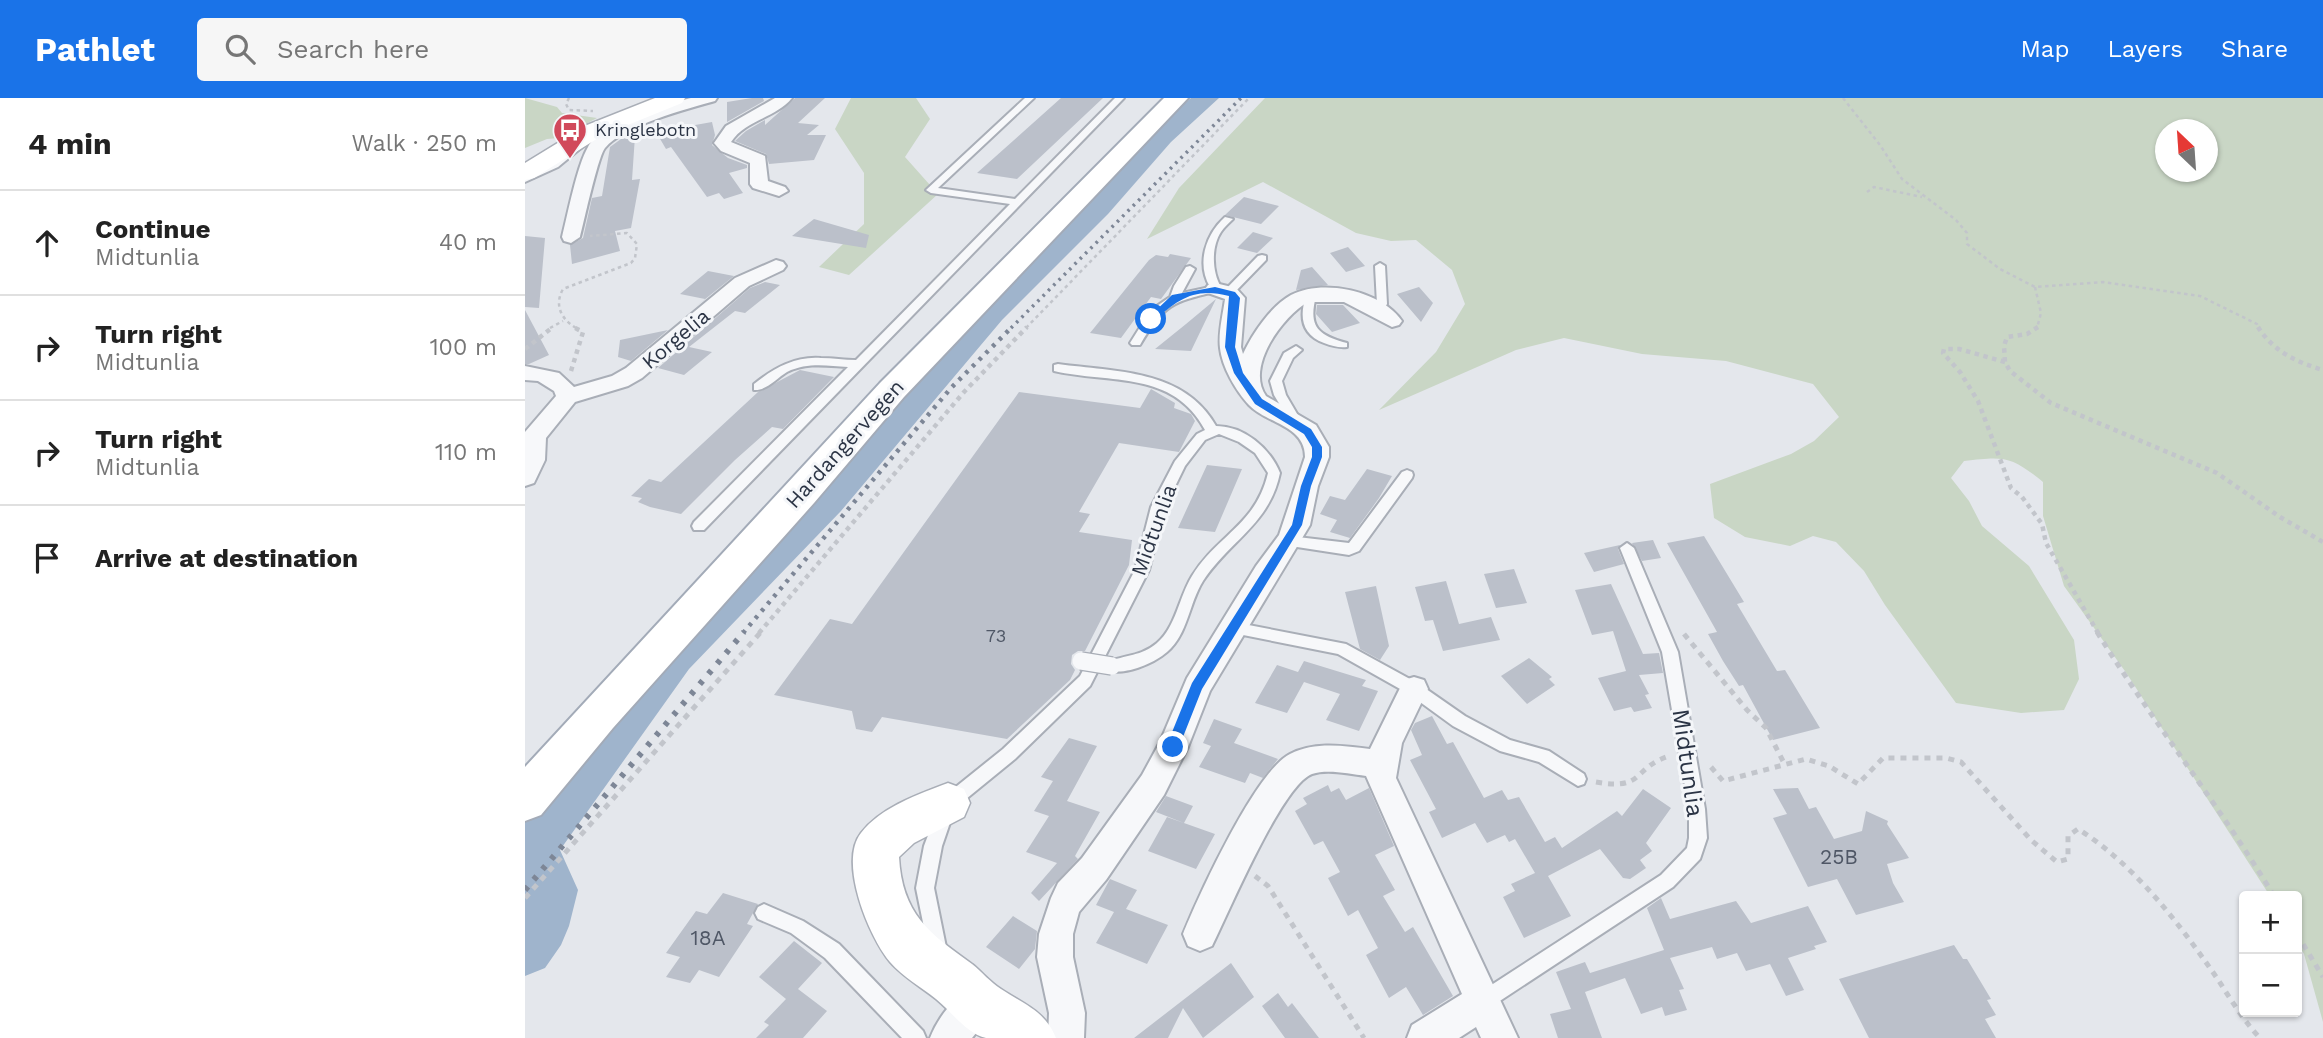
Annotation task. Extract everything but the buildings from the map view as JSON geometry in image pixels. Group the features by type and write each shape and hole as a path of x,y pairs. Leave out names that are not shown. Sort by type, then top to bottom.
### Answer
{"main road":[{"path":"525,173 600,121 674,98"},
{"name":"Hardangervegen","path":"525,800 598,715 893,390 1061,214 1177,98"},
{"name":"Midtunlia","path":"948,803 898,828 884,839 875,857 877,878 890,917 906,943 957,1006 1030,1038"}],"street":[{"path":"571,237 597,147 610,136 658,112 709,98"},
{"path":"779,191 759,184 759,160 722,143 729,132 774,108 784,98"},
{"name":"Korgelia","path":"574,395 619,381 634,373 742,282 776,267"},
{"path":"1066,1038 1067,1013 1055,957 1056,934 1063,910 1070,895 1094,869 1153,785 1173,747 1197,687 1297,525 1306,486 1317,457 1314,440 1297,424 1258,401 1239,373 1230,347 1235,298 1222,291"},
{"path":"1251,393 1250,364 1254,349 1261,337 1298,300 1311,296 1351,296 1385,316"},
{"path":"525,373 542,373 574,395 534,436 533,460 525,477"},
{"path":"1414,688 1395,723 1380,764 1381,778 1500,1038"},
{"path":"1200,934 1263,812 1290,770 1316,759 1380,764"},
{"name":"Midtunlia","path":"1425,1038 1483,1002"}],"lane":[{"path":"1016,202 931,190 1030,98"},
{"path":"699,526 1120,98"},
{"path":"525,179 565,159 600,121"},
{"path":"1222,291 1209,275 1216,232 1228,219"},
{"path":"1136,343 1158,310 1175,297 1222,291 1262,258"},
{"path":"1380,266 1383,284 1380,296 1385,316"},
{"path":"1175,297 1190,269"},
{"path":"1311,296 1305,315 1310,329 1330,342 1343,345"},
{"path":"1296,350 1288,356 1276,381 1280,395 1297,424"},
{"name":"Hardangervegen","path":"758,387 776,373 803,362 859,363"},
{"path":"1058,368 1166,386 1194,402 1212,431 1224,430 1265,456 1274,473 1265,503 1243,531 1200,573 1168,642 1142,660 1112,666 1081,660"},
{"name":"Midtunlia","path":"948,803 992,770 1085,681 1142,570 1158,507 1180,464 1194,444 1212,431"},
{"path":"1289,541 1349,550 1354,547 1407,475"},
{"name":"Midtunlia","path":"1483,1002 1667,881 1694,853 1698,838 1697,809 1671,652 1627,548"},
{"path":"1233,628 1341,648 1414,688 1459,722 1506,746 1543,756 1578,779"},
{"path":"764,913 797,927 832,951 916,1038"}],"path":[{"path":"569,98 566,104 569,110 583,108 600,121"},
{"path":"525,898 784,605 964,391 1249,98"},
{"path":"1843,98 1880,145 1902,179 1956,220 1967,233 1967,244 2000,270 2035,287 2103,282 2200,296 2257,324 2275,348 2302,364 2323,370"},
{"path":"1867,192 1874,187 1927,197"},
{"path":"571,237 627,233 637,244 635,258 631,263 563,289 559,300 563,321 583,332 570,375 572,379 582,382 574,395"},
{"path":"2035,287 2042,317 2038,327 2030,333 2007,337 2004,346 2005,362 2010,371 2052,403 2217,473 2269,510 2323,542"},
{"path":"525,349 538,341 552,325 563,321"},
{"path":"2005,362 1983,359 1951,348 1944,349 1943,353 1960,372 1978,401 2011,488 2022,497 2042,524 2046,543 2092,623 2125,676 2241,842 2271,891"},
{"path":"1662,631 1682,631 1739,702 1766,728 1785,765 1806,760 1829,766 1858,784 1883,758 1955,759 1975,775 2031,840 2057,862 2068,859 2068,836 2072,831 2078,829 2085,833 2110,851 2151,894 2209,967 2248,1025 2260,1038"},
{"path":"1234,869 1259,877 1268,886 1364,1038"},
{"path":"2302,942 2323,977"}],"green space":[{"path":"525,98 557,107 562,113 597,118 559,138 547,139 525,148"},
{"path":"851,98 916,98 930,119 905,157 938,194 849,275 819,267 864,224 864,173 835,129"},
{"path":"1265,98 2323,98 2323,1022 2302,951 2302,891 2267,891 2127,674 2064,586 2043,516 2043,482 2023,467 1999,459 1964,461 1951,478 1969,501 1982,526 2029,566 2074,640 2079,679 2064,710 2021,713 1956,703 1885,605 1864,571 1836,542 1813,536 1790,546 1745,537 1714,518 1710,484 1791,454 1814,441 1839,417 1813,384 1726,361 1642,354 1564,338 1516,350 1379,410 1436,352 1465,304 1452,270 1416,240 1391,241 1356,233 1263,182 1147,239 1179,188"}],"water":[{"path":"559,870 565,909 525,969 525,932 533,919 538,894"}],"waterway":[{"path":"525,948 542,926 551,890 532,848 554,813 673,656 827,501 990,313 1098,208 1162,136 1206,98"}],"railway":[{"path":"743,633 951,388 1241,98"},
{"path":"525,890 744,632"}],"place":[{"name":"Kringlebotn","path":"570,160"}],"route":[{"path":"1151,319 1175,297 1215,289 1232,294 1235,298 1229,335 1230,347 1239,373 1258,401 1308,432 1317,447 1317,457 1306,486 1297,525 1197,687 1173,747"}]}
